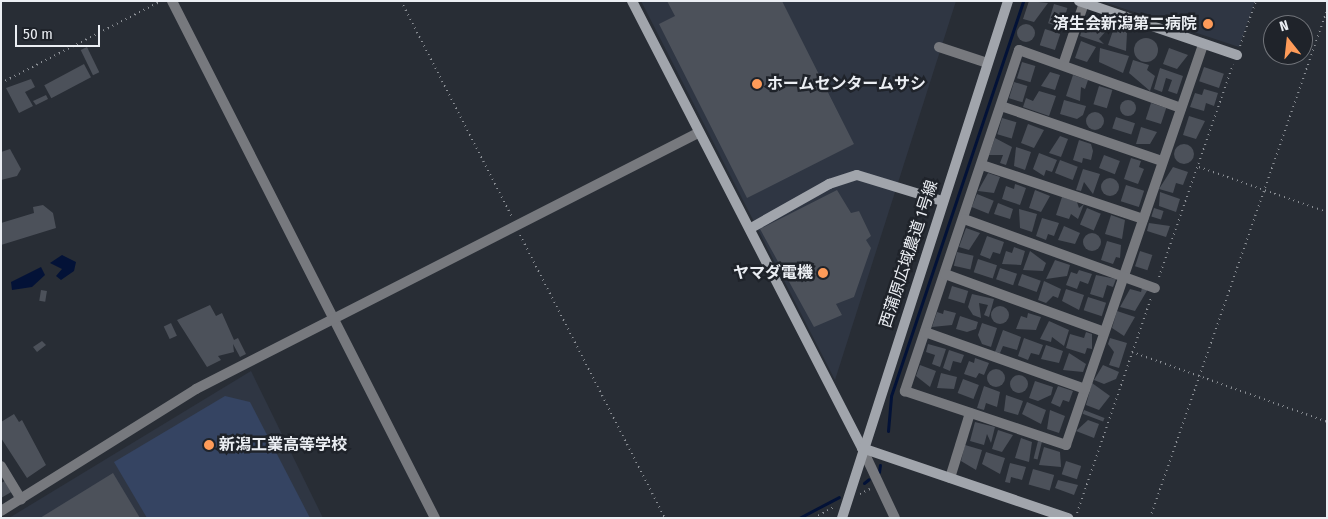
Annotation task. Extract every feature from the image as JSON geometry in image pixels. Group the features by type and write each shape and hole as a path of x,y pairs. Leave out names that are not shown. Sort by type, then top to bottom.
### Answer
{"street":[{"path":"172,1 332,319 435,518"},
{"path":"632,1 698,133 751,228 862,448 895,518"},
{"name":"西蒲原広域農道 1号線","path":"842,518 862,448 1008,1"},
{"path":"1063,65 1081,2 1237,55"},
{"path":"1180,108 1019,50 964,219 905,390 1066,445 1203,44"},
{"path":"939,47 987,63"},
{"path":"1001,106 1162,161"},
{"path":"1,511 196,389 698,133"},
{"path":"982,165 1142,219"},
{"path":"751,228 829,184 857,175 942,201"},
{"path":"964,219 1155,288"},
{"path":"945,274 1104,332"},
{"path":"925,332 1085,389"},
{"path":"950,478 970,413"},
{"path":"862,448 1068,518"},
{"path":"1,466 20,498"}],"path":[{"path":"1,83 161,1"},
{"path":"400,1 665,518"},
{"path":"1075,518 1256,1"},
{"path":"1150,518 1198,375 1327,10"},
{"path":"1198,167 1327,212"},
{"path":"1132,352 1327,422"}],"shaded area":[{"path":"641,1 956,1 835,380"},
{"name":"済生会新潟第二病院","path":"1101,1 1255,1 1239,47"},
{"path":"62,255 76,262 74,271 61,280 56,276 62,269 50,263"},
{"path":"41,267 45,275 32,287 12,290 11,282"},
{"name":"新潟工業高等学校","path":"251,371 323,518 9,518"},
{"name":"新潟工業高等学校","path":"225,396 250,402 310,518 147,518 114,462"}],"building":[{"name":"ホームセンタームサシ","path":"667,1 782,1 854,144 747,198 659,24 675,16"},
{"path":"1029,1 1048,3 1034,22 1023,19"},
{"path":"1054,4 1067,8 1062,27 1048,23"},
{"path":"1084,23 1106,31 1099,39 1104,44 1080,36"},
{"path":"1022,24 1030,24 1035,29 1033,40 1022,42 1017,37 1017,29"},
{"path":"1115,25 1127,33 1126,51 1108,45"},
{"path":"1045,29 1060,34 1055,50 1040,45"},
{"path":"1146,38 1151,39 1157,45 1157,55 1151,61 1146,62 1141,61 1135,55 1134,50 1135,45 1141,39"},
{"path":"1081,41 1096,47 1087,62 1075,58"},
{"path":"87,47 99,72 93,75 81,50"},
{"path":"1100,48 1129,56 1123,73 1099,62"},
{"path":"1169,48 1188,55 1177,69 1163,64"},
{"path":"1133,60 1149,65 1147,70 1155,76 1150,91 1129,73"},
{"path":"1022,62 1035,66 1030,82 1017,78"},
{"path":"84,64 91,77 51,98 44,85"},
{"path":"1204,67 1224,74 1219,88 1199,81"},
{"path":"1160,68 1183,76 1177,94 1168,91 1172,80 1166,78 1162,92 1154,89"},
{"path":"1050,72 1060,75 1055,90 1041,86"},
{"path":"1073,75 1088,80 1085,89 1081,87 1080,101 1066,96"},
{"path":"31,79 35,87 25,92 33,106 19,113 6,88"},
{"path":"1014,82 1027,86 1022,102 1009,98"},
{"path":"1099,86 1112,90 1107,108 1093,104"},
{"path":"1204,89 1218,93 1214,106 1206,103 1204,111 1190,107 1195,93 1202,95"},
{"path":"1039,91 1056,96 1049,116 1023,107 1026,98 1033,101"},
{"path":"46,95 48,99 36,105 33,101"},
{"path":"1064,100 1086,106 1083,115 1077,119 1060,114"},
{"path":"1125,100 1131,100 1136,105 1134,114 1125,116 1120,111 1120,105"},
{"path":"1151,103 1166,108 1161,124 1146,119"},
{"path":"1095,112 1103,117 1104,121 1099,129 1095,130 1087,125 1086,121 1091,113"},
{"path":"1189,116 1205,121 1196,139 1183,135"},
{"path":"1116,117 1135,123 1131,135 1112,128"},
{"path":"1002,118 1016,122 1012,138 997,134"},
{"path":"1028,124 1044,130 1034,148 1021,143"},
{"path":"1141,127 1157,132 1150,144 1136,144"},
{"path":"1060,136 1068,139 1061,157 1049,153"},
{"path":"995,138 1012,147 1006,165 1000,163 1003,155 989,155"},
{"path":"1079,140 1091,144 1093,151 1091,160 1083,158 1082,163 1073,160"},
{"path":"1184,144 1191,147 1194,154 1191,161 1184,164 1177,161 1174,154 1177,147"},
{"path":"1016,147 1031,152 1025,170 1014,166"},
{"path":"10,149 21,169 17,176 1,180 1,152"},
{"path":"1039,153 1057,160 1052,172 1046,170 1044,176 1033,169"},
{"path":"1104,155 1120,161 1115,174 1099,168"},
{"path":"1131,158 1141,161 1139,167 1144,169 1138,184 1124,179"},
{"path":"1060,160 1078,167 1073,180 1055,173"},
{"path":"1173,167 1188,172 1183,185 1176,183 1173,193 1159,189"},
{"path":"1083,169 1100,174 1093,194 1084,182 1081,191 1076,190"},
{"path":"988,173 1000,177 994,193 978,191"},
{"path":"1106,178 1114,178 1119,183 1117,194 1106,196 1101,191 1101,183"},
{"path":"1015,184 1026,188 1020,205 1002,199 1006,186 1014,189"},
{"path":"1126,185 1144,191 1139,207 1121,201"},
{"name":"ヤマダ電機","path":"837,190 851,213 859,211 871,236 866,240 871,248 854,297 836,304 842,315 814,327 760,229"},
{"path":"1035,190 1050,196 1041,212 1029,208"},
{"path":"1160,192 1180,199 1176,212 1159,206"},
{"path":"977,194 994,201 988,214 972,207"},
{"path":"1062,197 1077,202 1079,208 1084,204 1078,219 1071,214 1069,219 1056,215"},
{"path":"998,203 1013,209 1010,219 994,214"},
{"path":"43,205 53,213 56,228 1,245 1,223 34,213 33,207"},
{"path":"1087,208 1101,214 1094,230 1080,225"},
{"path":"1154,208 1164,211 1161,220 1151,217"},
{"path":"1019,209 1037,214 1032,232 1020,228"},
{"path":"1111,215 1125,220 1122,239 1105,234"},
{"path":"1042,218 1059,223 1054,236 1048,234 1046,240 1036,236"},
{"path":"1149,223 1170,226 1166,237 1147,231"},
{"path":"1064,226 1080,233 1075,244 1058,240"},
{"path":"966,228 980,233 969,250 959,247"},
{"path":"1088,233 1096,233 1101,238 1099,249 1088,251 1083,246 1083,238"},
{"path":"987,236 1004,242 1000,254 993,252 990,259 980,255"},
{"path":"1107,241 1121,245 1120,258 1116,257 1113,264 1101,260"},
{"path":"1014,247 1025,251 1021,265 1002,264 1006,251 1012,253"},
{"path":"1030,251 1046,263 1043,271 1023,270"},
{"path":"1140,251 1152,255 1147,270 1135,266"},
{"path":"957,252 974,256 970,269 954,266"},
{"path":"978,259 997,265 993,278 974,272"},
{"path":"1055,260 1070,265 1067,276 1046,279"},
{"path":"1000,268 1017,274 1013,285 996,279"},
{"path":"1079,270 1092,274 1088,284 1080,281 1077,289 1066,285 1071,272 1077,274"},
{"path":"1022,274 1041,281 1037,292 1018,285"},
{"path":"1096,275 1116,279 1113,287 1107,285 1103,298 1090,294"},
{"path":"1044,281 1061,289 1058,298 1053,296 1046,303 1038,300"},
{"path":"952,286 968,291 964,303 948,298"},
{"path":"1142,288 1148,289 1135,311 1120,307 1130,289 1141,292"},
{"path":"1066,289 1084,295 1079,310 1062,301"},
{"path":"41,290 47,291 45,302 39,301"},
{"path":"972,294 994,299 989,317 984,315 988,305 979,303 981,318 973,315 968,307"},
{"path":"1088,297 1106,303 1102,316 1084,310"},
{"path":"210,305 216,316 222,313 234,340 238,338 246,354 240,357 233,344 234,352 218,356 221,360 207,367 177,320"},
{"path":"1000,306 1006,309 1009,315 1006,321 1000,324 994,321 991,315 994,309"},
{"path":"944,310 956,313 952,325 932,327 937,312 943,314"},
{"path":"1117,311 1135,317 1124,336 1112,328"},
{"path":"1028,313 1041,317 1036,330 1016,329 1021,316 1027,318"},
{"path":"960,316 978,322 976,329 967,332 956,329"},
{"path":"1049,321 1069,330 1064,346 1052,337 1051,342 1040,339"},
{"path":"171,323 177,336 170,339 164,326"},
{"path":"982,323 997,328 991,347 982,344 978,335"},
{"path":"1003,330 1021,337 1017,350 1003,346 1000,353 995,352"},
{"path":"1086,332 1092,334 1092,349 1087,348 1085,354 1066,348 1070,334 1084,338"},
{"path":"1024,338 1043,345 1039,355 1031,353 1028,360 1018,356"},
{"path":"1110,338 1127,343 1119,368 1109,365 1114,352 1108,344"},
{"path":"42,341 46,345 37,352 33,347"},
{"path":"928,344 946,349 940,367 932,364 935,355 926,352"},
{"path":"1046,345 1063,351 1059,363 1041,359"},
{"path":"949,350 964,355 961,363 953,361 950,371 943,368"},
{"path":"1069,353 1086,364 1083,372 1063,370"},
{"path":"975,358 989,363 984,375 979,373 976,378 964,374 969,361 974,363"},
{"path":"920,365 936,371 930,387 916,376"},
{"path":"1103,365 1119,372 1116,379 1104,384 1094,380"},
{"path":"996,369 1002,372 1005,378 1002,384 996,387 990,384 987,378 990,372"},
{"path":"941,373 957,377 954,389 937,388"},
{"path":"1019,375 1025,378 1028,384 1025,390 1019,393 1013,390 1010,384 1013,378"},
{"path":"963,379 979,385 973,399 958,393"},
{"path":"1035,381 1053,387 1051,395 1038,401 1029,398"},
{"path":"1092,383 1110,396 1099,410 1086,405"},
{"path":"984,386 1000,392 997,407 986,403 984,410 977,408"},
{"path":"1058,386 1073,391 1069,402 1063,400 1060,407 1051,403"},
{"path":"1006,395 1023,401 1018,415 1004,411"},
{"path":"1027,402 1046,410 1041,424 1022,414"},
{"path":"1050,410 1065,416 1059,433 1047,429"},
{"path":"1084,410 1105,418 1103,422 1083,414"},
{"path":"14,414 19,422 22,420 46,465 27,478 1,438 1,422"},
{"path":"1088,420 1099,424 1094,438 1076,431"},
{"path":"975,422 995,427 991,443 987,434 984,445 970,441"},
{"path":"998,430 1013,435 1002,452 992,449"},
{"path":"1021,438 1032,442 1029,462 1015,458"},
{"path":"1038,441 1042,442 1038,459 1034,458"},
{"path":"965,445 982,450 976,470 961,461"},
{"path":"1044,447 1060,452 1061,467 1039,465"},
{"path":"986,452 1005,458 1000,474 982,464"},
{"path":"1066,461 1081,466 1077,479 1062,474"},
{"path":"1010,463 1026,467 1022,480 1011,477 1010,483 1005,482"},
{"path":"1033,469 1054,475 1050,490 1029,484"},
{"path":"113,473 140,518 40,518"},
{"path":"7,480 13,491 1,498 1,483"},
{"path":"1058,480 1078,485 1074,495 1055,488"}],"waterway":[{"path":"888,431 891,396 1023,1"},
{"path":"879,472 880,465"},
{"path":"864,483 869,479"},
{"path":"799,518 839,497"}],"place":[{"name":"済生会新潟第二病院","path":"1208,24"},
{"name":"ホームセンタームサシ","path":"757,84"},
{"name":"ヤマダ電機","path":"823,273"},
{"name":"新潟工業高等学校","path":"209,445"}]}
